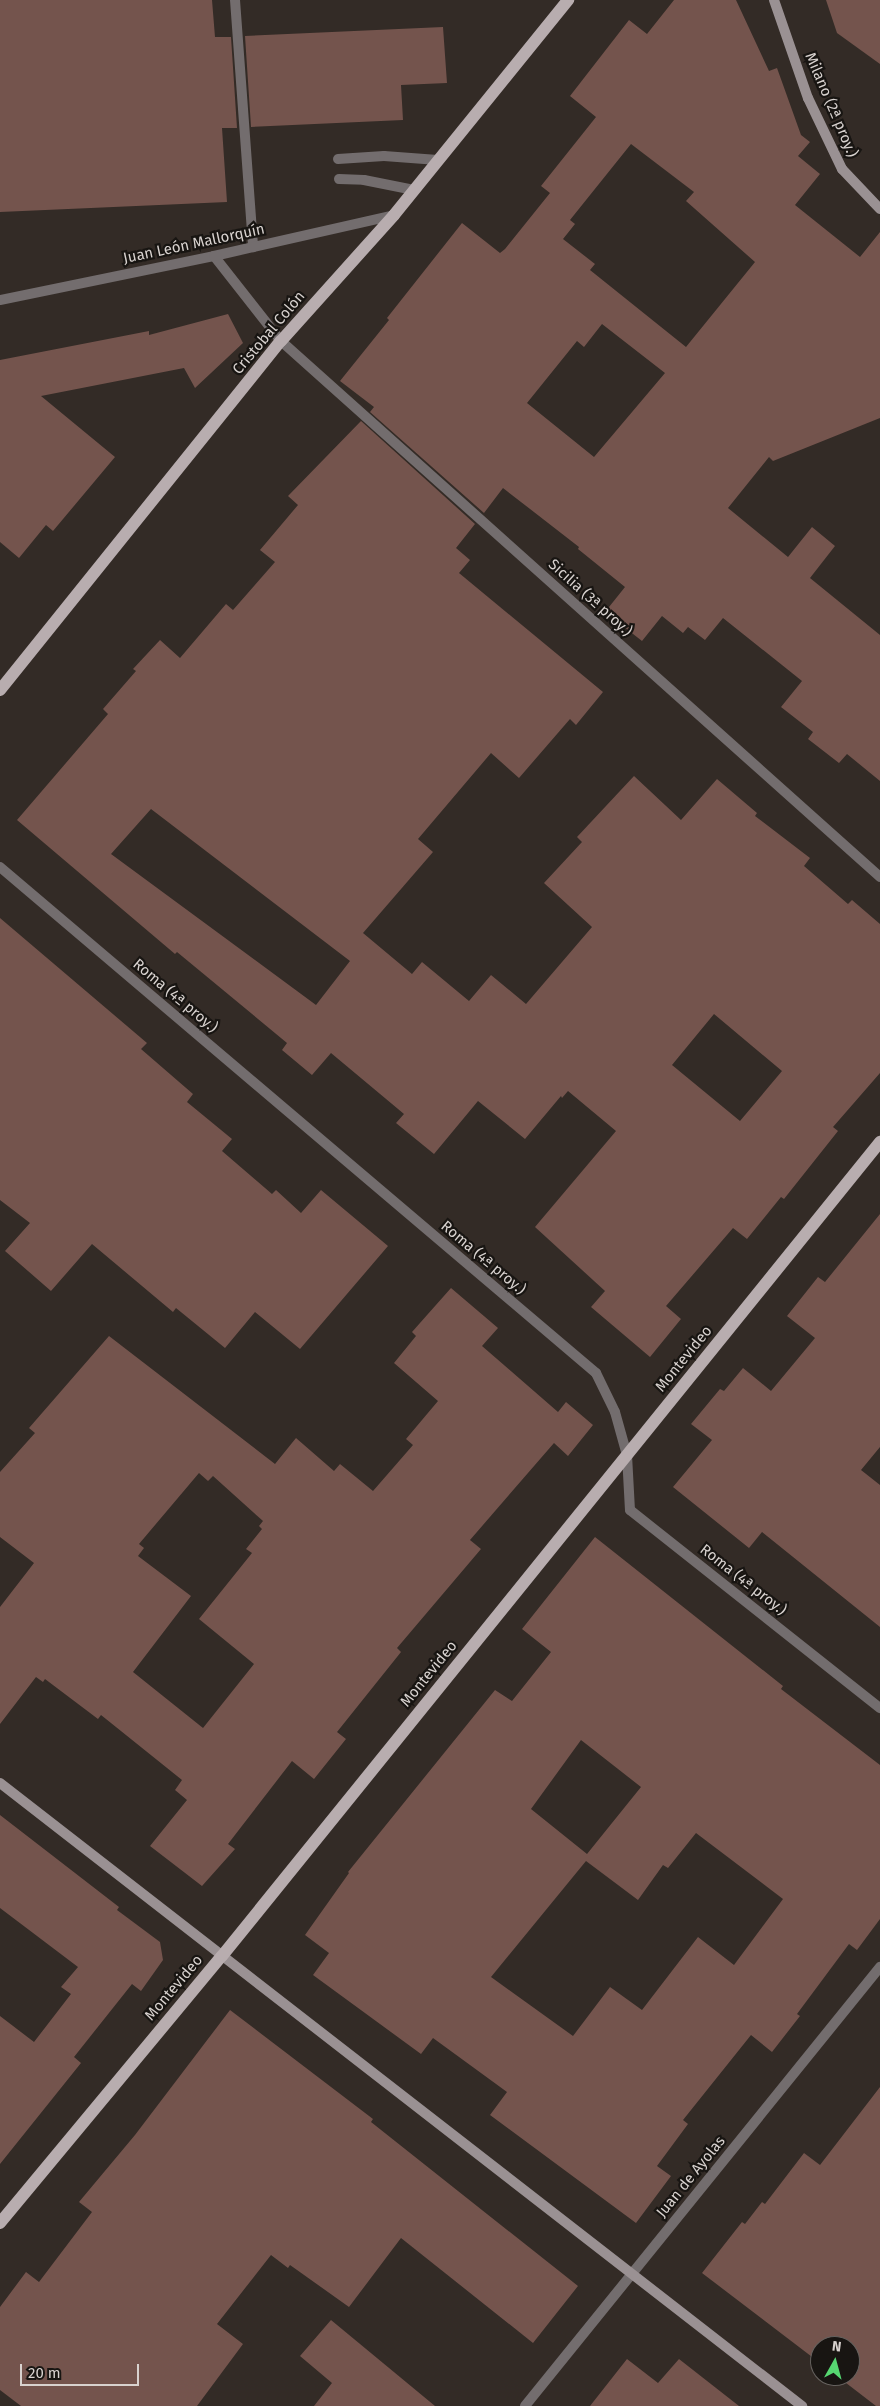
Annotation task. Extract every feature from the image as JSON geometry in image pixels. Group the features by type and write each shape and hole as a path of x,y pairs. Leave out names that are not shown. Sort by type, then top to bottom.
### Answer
{"main road":[{"name":"Cristobal Colón","path":"0,690 281,341 394,215 568,0"},
{"name":"Milano (2ª proy.)","path":"774,0 808,98 842,169 880,209"},
{"name":"Montevideo","path":"0,2223 222,1956 880,1142"},
{"path":"0,1784 802,2406"}],"street":[{"path":"234,0 253,247"},
{"path":"338,159 384,156 438,160"},
{"path":"339,178 364,180 414,190"},
{"name":"Juan León Mallorquín","path":"0,300 214,256 394,215"},
{"name":"Sicilia (3ª proy.)","path":"214,256 281,341 880,877"},
{"name":"Roma (4ª proy.)","path":"0,866 596,1374 615,1412 627,1455 630,1510 880,1708"},
{"name":"Juan de Ayolas","path":"525,2406 880,1967"}],"building":[{"path":"0,0 212,0 215,37 231,37 237,128 222,128 227,202 0,212"},
{"path":"674,0 736,0 769,71 777,68 801,135 810,142 798,156 820,174 795,205 860,257 880,232 880,418 773,461 769,457 728,508 788,557 812,527 835,546 810,578 880,635 880,781 847,754 839,763 808,739 813,732 781,707 802,681 723,618 705,640 688,627 683,633 662,616 642,641 605,612 625,587 578,549 579,547 503,488 484,513 370,412 374,407 340,381 389,320 387,318 462,223 500,253 505,249 550,193 541,186 596,117 570,96 629,20 647,34","holes":["631,144 694,192 686,201 755,262 686,347 590,270 595,264 563,239 575,224 570,220","602,324 665,373 594,457 527,403 577,341 584,347"]},
{"path":"826,0 880,0 880,64 837,33"},
{"path":"443,27 447,83 401,85 403,120 251,127 245,36"},
{"path":"228,314 243,343 195,388 184,368 41,396 115,457 53,531 46,525 19,558 0,542 0,360 149,331 149,335"},
{"path":"361,421 475,524 456,548 470,560 459,573 603,692 576,725 570,719 519,778 491,753 418,839 433,852 363,933 412,974 422,962 469,1001 491,975 526,1004 592,927 544,883 582,842 577,837 634,776 681,820 717,779 757,813 755,816 810,858 804,866 848,904 852,900 880,924 880,1073 833,1127 838,1131 784,1199 781,1197 747,1239 733,1228 666,1306 681,1319 650,1357 591,1307 605,1291 535,1227 616,1131 568,1091 562,1098 561,1096 525,1139 478,1101 434,1154 396,1123 404,1114 331,1053 312,1075 282,1050 287,1043 177,952 175,954 17,820 108,714 103,709 136,671 133,669 160,640 180,658 226,604 233,610 275,562 260,550 298,505 288,496","holes":["151,809 350,961 316,1005 111,854","714,1014 782,1071 740,1121 672,1065"]},
{"path":"0,918 147,1043 141,1049 193,1094 187,1102 232,1139 222,1151 272,1194 276,1190 301,1213 321,1190 388,1246 300,1349 255,1312 225,1348 176,1308 173,1312 92,1244 51,1291 5,1251 30,1223 0,1200"},
{"path":"880,1214 880,1447 861,1470 880,1485 880,1627 762,1532 749,1548 673,1487 712,1440 691,1424 720,1389 724,1391 743,1368 771,1391 815,1338 787,1316 818,1277 825,1282"},
{"path":"451,1288 498,1328 482,1346 558,1412 566,1402 593,1425 568,1456 554,1443 470,1540 481,1549 397,1648 401,1652 337,1732 346,1739 314,1779 292,1761 228,1844 235,1849 202,1886 150,1846 187,1800 175,1790 182,1780 101,1715 98,1719 45,1679 43,1682 36,1677 0,1724 0,1607 34,1563 0,1537 0,1472 35,1433 29,1428 109,1336 275,1464 296,1438 334,1471 340,1464 373,1491 413,1445 406,1439 438,1401 394,1363 416,1336 412,1332","holes":["199,1473 208,1481 213,1476 263,1521 259,1526 262,1529 246,1549 252,1553 199,1619 254,1664 203,1728 133,1672 191,1596 138,1556 144,1548 139,1544"]},
{"path":"595,1537 783,1686 781,1689 880,1765 880,1919 857,1950 849,1944 797,2014 800,2016 772,2052 751,2035 683,2120 688,2124 657,2166 671,2176 636,2223 490,2115 507,2092 433,2038 421,2054 313,1975 329,1953 305,1935 348,1872 495,1690 512,1701 551,1652 522,1629","holes":["581,1740 641,1787 587,1854 531,1809","696,1833 783,1899 734,1965 698,1937 642,2010 610,1987 573,2036 491,1977 586,1861 638,1900 663,1865 668,1868"]},
{"path":"0,1815 119,1907 117,1910 160,1942 163,1960 141,1991 132,1984 74,2057 81,2063 0,2164 0,2016 34,2042 71,1994 61,1987 78,1967 0,1908"},
{"path":"230,2010 373,2119 371,2122 578,2286 533,2343 401,2238 349,2307 290,2265 288,2268 271,2255 217,2324 243,2344 197,2406 21,2406 0,2390 0,2307 26,2272 39,2282 92,2212 79,2202 135,2135"},
{"path":"880,2087 880,2406 876,2406 850,2386 860,2386 860,2336 810,2336 810,2355 702,2273 742,2222 745,2224 762,2202 765,2204 804,2153 820,2165"},
{"path":"331,2320 435,2406 314,2406 332,2383 300,2356"},
{"path":"627,2359 658,2383 679,2359 739,2406 590,2406"}]}
